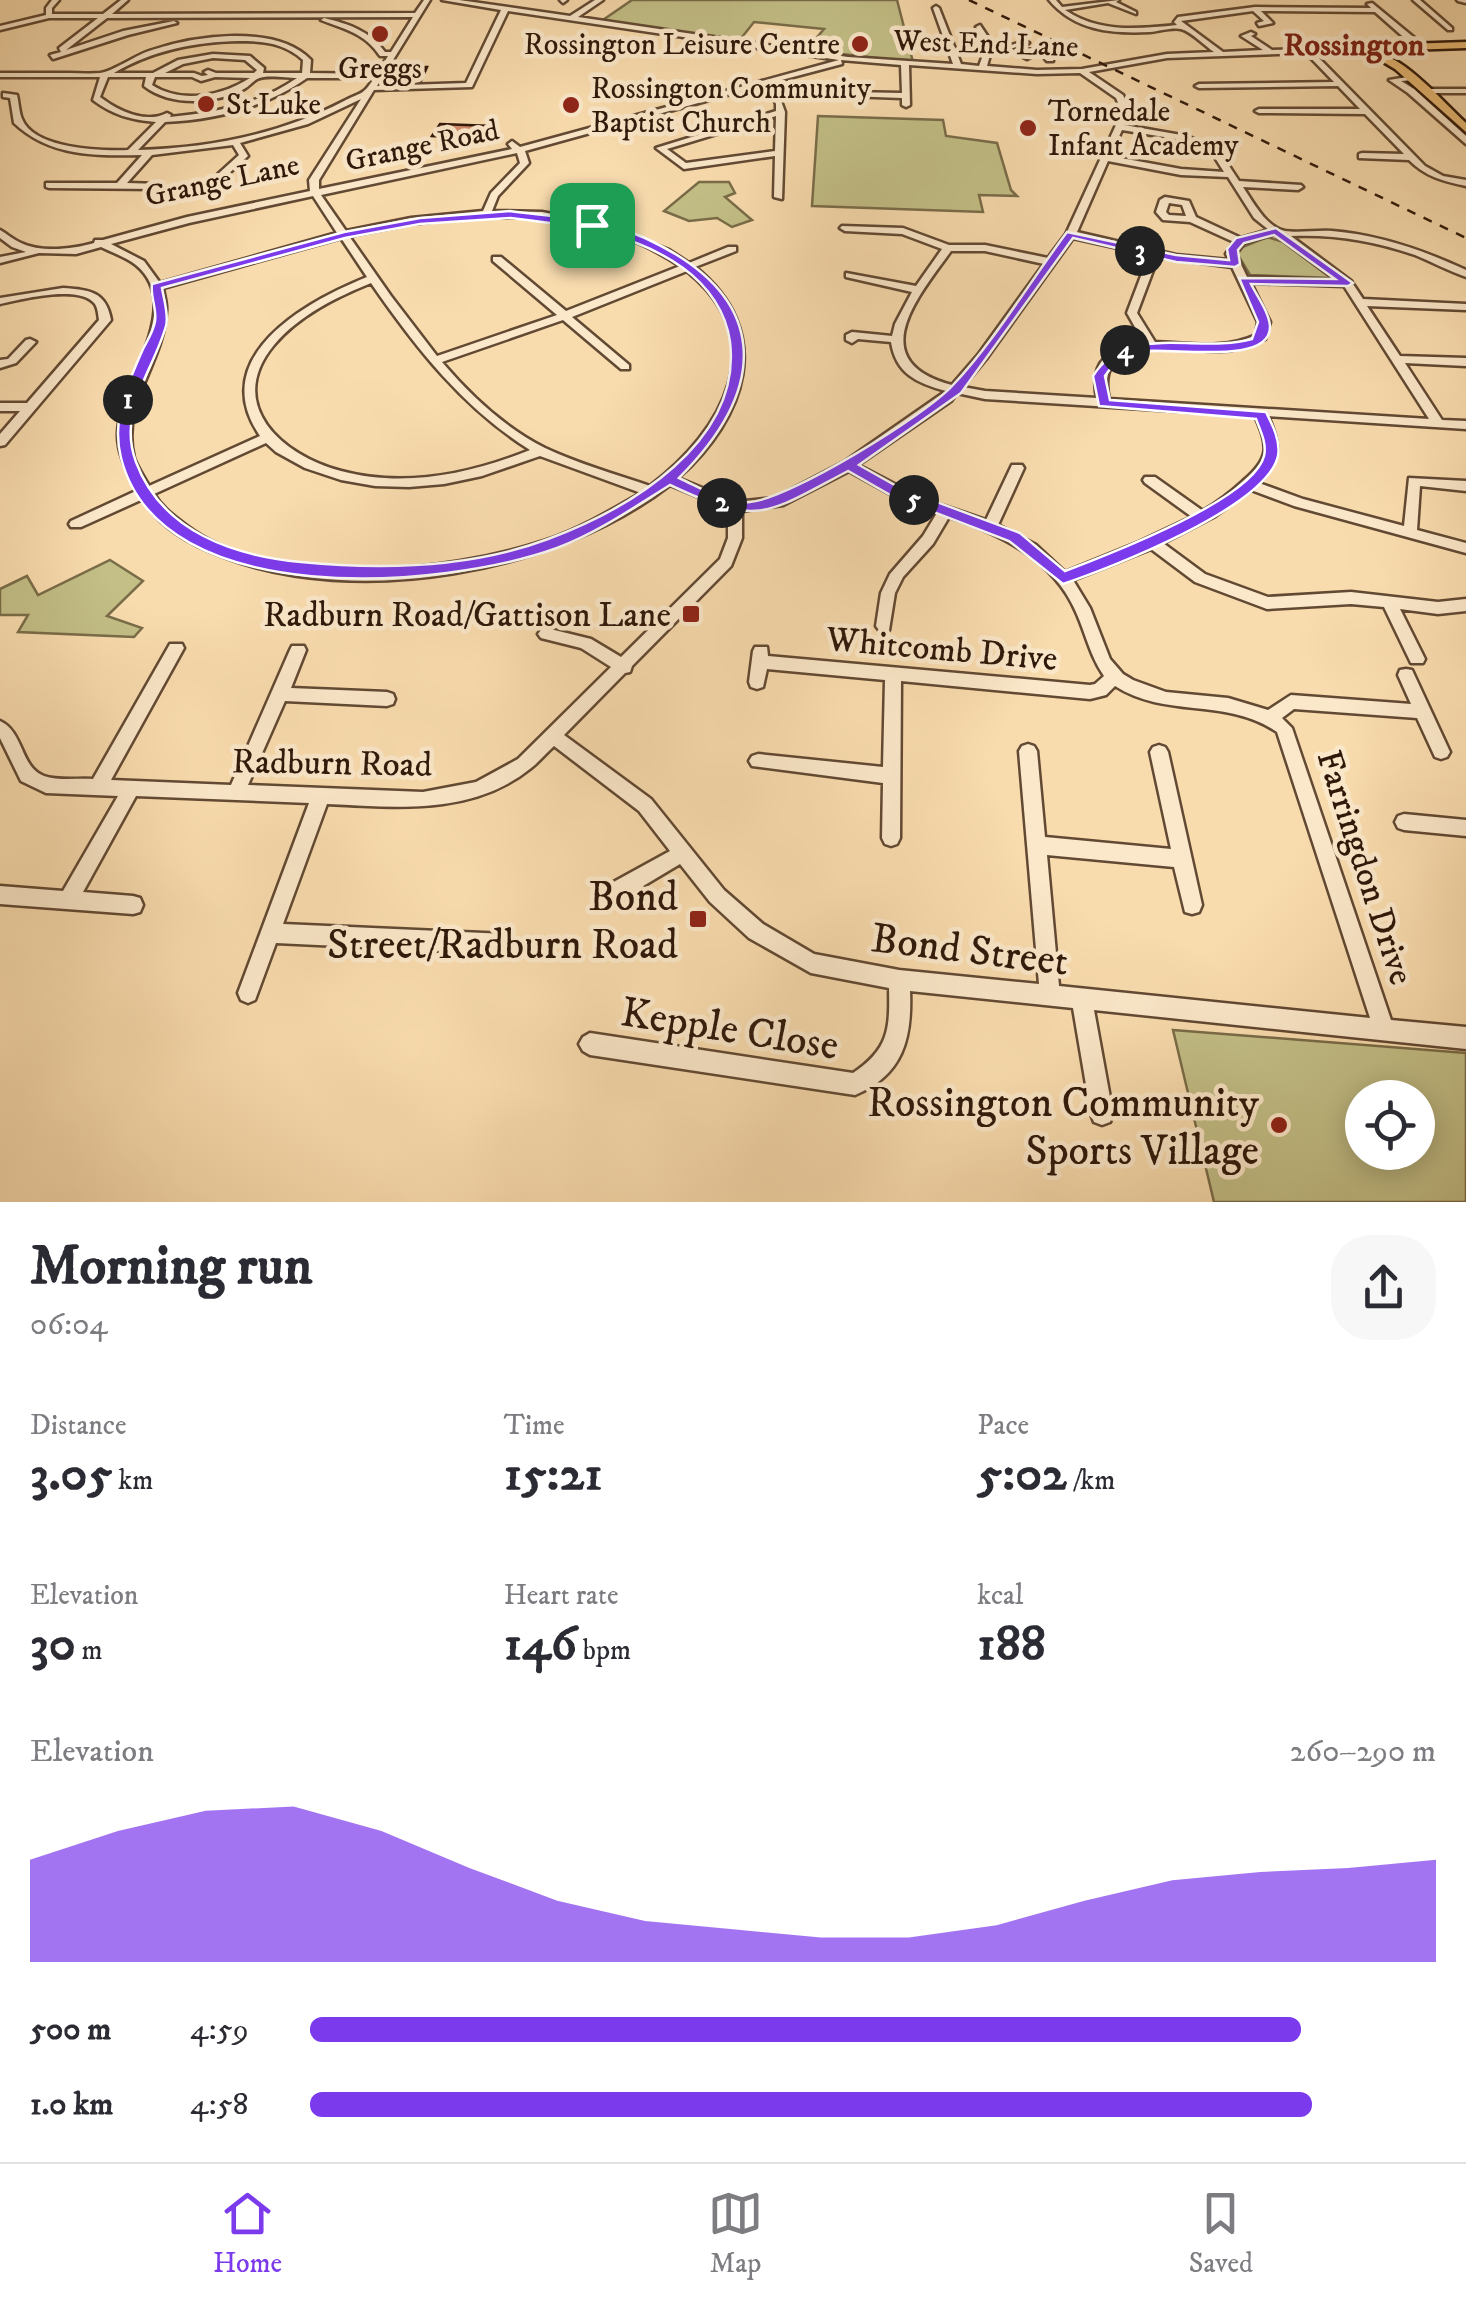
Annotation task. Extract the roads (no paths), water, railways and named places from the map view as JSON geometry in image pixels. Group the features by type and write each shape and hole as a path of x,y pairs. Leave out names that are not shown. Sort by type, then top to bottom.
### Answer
{"main road":[{"path":"1375,51 1466,45"},
{"path":"1393,57 1416,47"},
{"path":"1375,51 1393,57 1466,128"}],"street":[{"path":"49,16 56,0"},
{"path":"3,98 125,0"},
{"path":"427,0 314,189 435,360 479,410 540,450 652,492"},
{"name":"West End Lane","path":"445,0 824,56 982,69 1082,70 1167,56 1375,51"},
{"path":"3,98 14,97 16,121 36,140 68,150 150,152 236,142 306,122 371,91 465,88 501,9 512,0"},
{"path":"569,20 600,0"},
{"path":"1366,0 1416,47"},
{"path":"1416,0 1452,25"},
{"path":"1038,2 1052,1 1075,20 1107,31 1183,27"},
{"path":"1059,10 1113,1 1129,11"},
{"path":"1230,1 1244,10"},
{"path":"145,15 161,3"},
{"path":"131,152 274,3"},
{"path":"936,8 958,67"},
{"path":"1314,8 1326,23"},
{"path":"1221,54 1183,27 1178,19 1244,10 1376,10"},
{"path":"1256,10 1270,23 1260,24"},
{"path":"54,57 126,33 218,15"},
{"path":"0,28 49,16 418,15"},
{"path":"310,18 356,30 372,40 383,54 393,54"},
{"path":"993,27 981,28 989,44 998,49"},
{"path":"1233,34 1248,35 1270,52"},
{"path":"239,39 293,48 306,60 306,76 280,94 244,107 162,119 122,114 103,107 95,95 105,75 163,48 239,39"},
{"path":"982,69 984,59 998,49 1013,46 1042,51 1050,59"},
{"path":"1308,51 1410,158 1440,178 1466,183"},
{"path":"223,56 252,60 261,68 258,76 230,90 184,97 152,90 148,81 153,75 180,62 223,56"},
{"path":"779,197 780,112 778,95 768,78 817,62 824,56"},
{"name":"Grange Road","path":"24,245 39,251 76,251 97,240 314,189 448,166 656,107 848,59"},
{"path":"848,94 906,100 905,64"},
{"path":"669,479 735,507 778,502 848,465 956,390 1071,234 1126,112 1124,101 1082,70"},
{"path":"0,74 381,76"},
{"path":"1412,78 1393,79 1466,141"},
{"path":"1200,86 1340,84"},
{"path":"1426,91 1466,91"},
{"path":"780,112 660,150 675,163 689,166 780,152"},
{"path":"1260,112 1368,112"},
{"path":"1306,112 1314,120"},
{"path":"1120,127 1207,146 1217,153 1251,209 1348,283 1438,424"},
{"path":"223,174 244,156 236,142"},
{"path":"486,215 494,195 525,163 515,146"},
{"name":"Grange Lane","path":"314,189 515,146"},
{"path":"120,185 150,152"},
{"path":"1362,156 1410,158"},
{"path":"1106,158 1298,187"},
{"name":"Grange Lane","path":"403,168 448,166"},
{"path":"394,177 403,168"},
{"path":"1426,191 1440,178"},
{"path":"49,185 158,186"},
{"path":"592,225 624,196"},
{"path":"3,235 24,245 97,240 136,260 156,286 162,322 128,400 123,430 128,462 144,492 173,526 227,555 291,570 368,574 445,569 518,554 598,523 652,492 695,456 724,414 739,368 738,343 729,314 718,295 687,266 639,239 592,225 532,216 486,215 344,235 156,286"},
{"path":"1192,219 1240,241"},
{"path":"845,228 903,232 948,248 986,248 1051,262"},
{"path":"1104,403 1099,376 1108,361 1126,350 1152,346 1230,349 1257,341 1264,322 1235,264 1232,249 1240,241 1278,233 1355,236 1420,252 1466,274"},
{"path":"1071,234 1154,254 1235,264"},
{"path":"6,259 24,245"},
{"path":"6,259 52,245"},
{"path":"948,248 902,314 894,339 898,360 905,368 956,390 1261,415 1466,426"},
{"path":"435,360 563,316 732,249"},
{"path":"1152,346 1132,313 1154,254"},
{"path":"497,259 626,367"},
{"path":"850,274 917,290"},
{"path":"375,278 316,304 265,350 249,392 252,410 268,437 335,474 382,481 468,474 540,450"},
{"path":"1243,280 1348,283"},
{"path":"0,300 38,292 84,293 99,300 106,312 104,320 0,442"},
{"path":"1361,302 1466,307"},
{"path":"852,340 852,335 894,339"},
{"path":"0,364 12,362 30,342"},
{"path":"1397,359 1466,362"},
{"path":"0,408 30,407"},
{"path":"1063,578 1155,544 1248,484 1271,458 1272,442 1261,415"},
{"path":"76,524 268,437"},
{"path":"848,465 897,492 990,525 1033,550 1063,578 1084,610 1099,658 1114,677 1144,694 1246,706 1271,717 1292,702 1422,712"},
{"path":"990,525 1017,468"},
{"path":"1150,480 1202,517"},
{"path":"1410,533 1414,481 1466,486"},
{"path":"1248,484 1299,503 1466,548"},
{"name":"Radburn Road","path":"0,728 7,734 30,780 46,785 423,800 454,796 506,777 554,737 624,667 726,562 735,538 735,507"},
{"path":"884,626 888,593 897,574 928,540 946,510"},
{"path":"1155,544 1200,578 1243,597 1288,604 1337,598 1438,608 1466,605"},
{"path":"1388,601 1416,659"},
{"path":"546,634 585,643 624,667"},
{"path":"98,786 176,648"},
{"path":"236,793 298,650"},
{"name":"Whitcomb Drive","path":"757,682 760,656 894,674 1090,692 1100,690 1114,677"},
{"path":"891,838 882,810 892,776 894,674"},
{"path":"1406,675 1441,752"},
{"path":"280,694 386,699"},
{"name":"Farringdon Drive","path":"1271,717 1291,741 1384,1029"},
{"name":"Bond Street","path":"554,737 645,805 717,896 756,932 787,951 833,970 1466,1038"},
{"path":"1022,760 1036,845 1050,995"},
{"path":"758,761 892,776"},
{"path":"1155,762 1192,905"},
{"path":"68,901 132,787"},
{"path":"248,992 321,796"},
{"path":"1404,822 1466,828"},
{"path":"1036,845 1182,859"},
{"path":"606,897 682,854"},
{"path":"0,896 133,904"},
{"path":"271,933 506,944"},
{"name":"Kepple Close","path":"590,1044 855,1084 886,1061 897,1045 901,1028 899,980"},
{"path":"1082,999 1102,1114"}],"railway":[{"path":"969,0 1466,238"}],"place":[{"name":"Greggs","path":"380,34"},
{"name":"Rossington Leisure Centre","path":"860,44"},
{"name":"St Luke","path":"206,104"},
{"name":"Rossington Community Baptist Church","path":"571,105"},
{"name":"Tornedale Infant Academy","path":"1028,128"},
{"name":"Radburn Road/Gattison Lane","path":"691,614"},
{"name":"Bond Street/Radburn Road","path":"698,919"},
{"name":"Rossington Community Sports Village","path":"1279,1125"}],"district":[{"name":"Rossington","path":"1354,44"}]}
